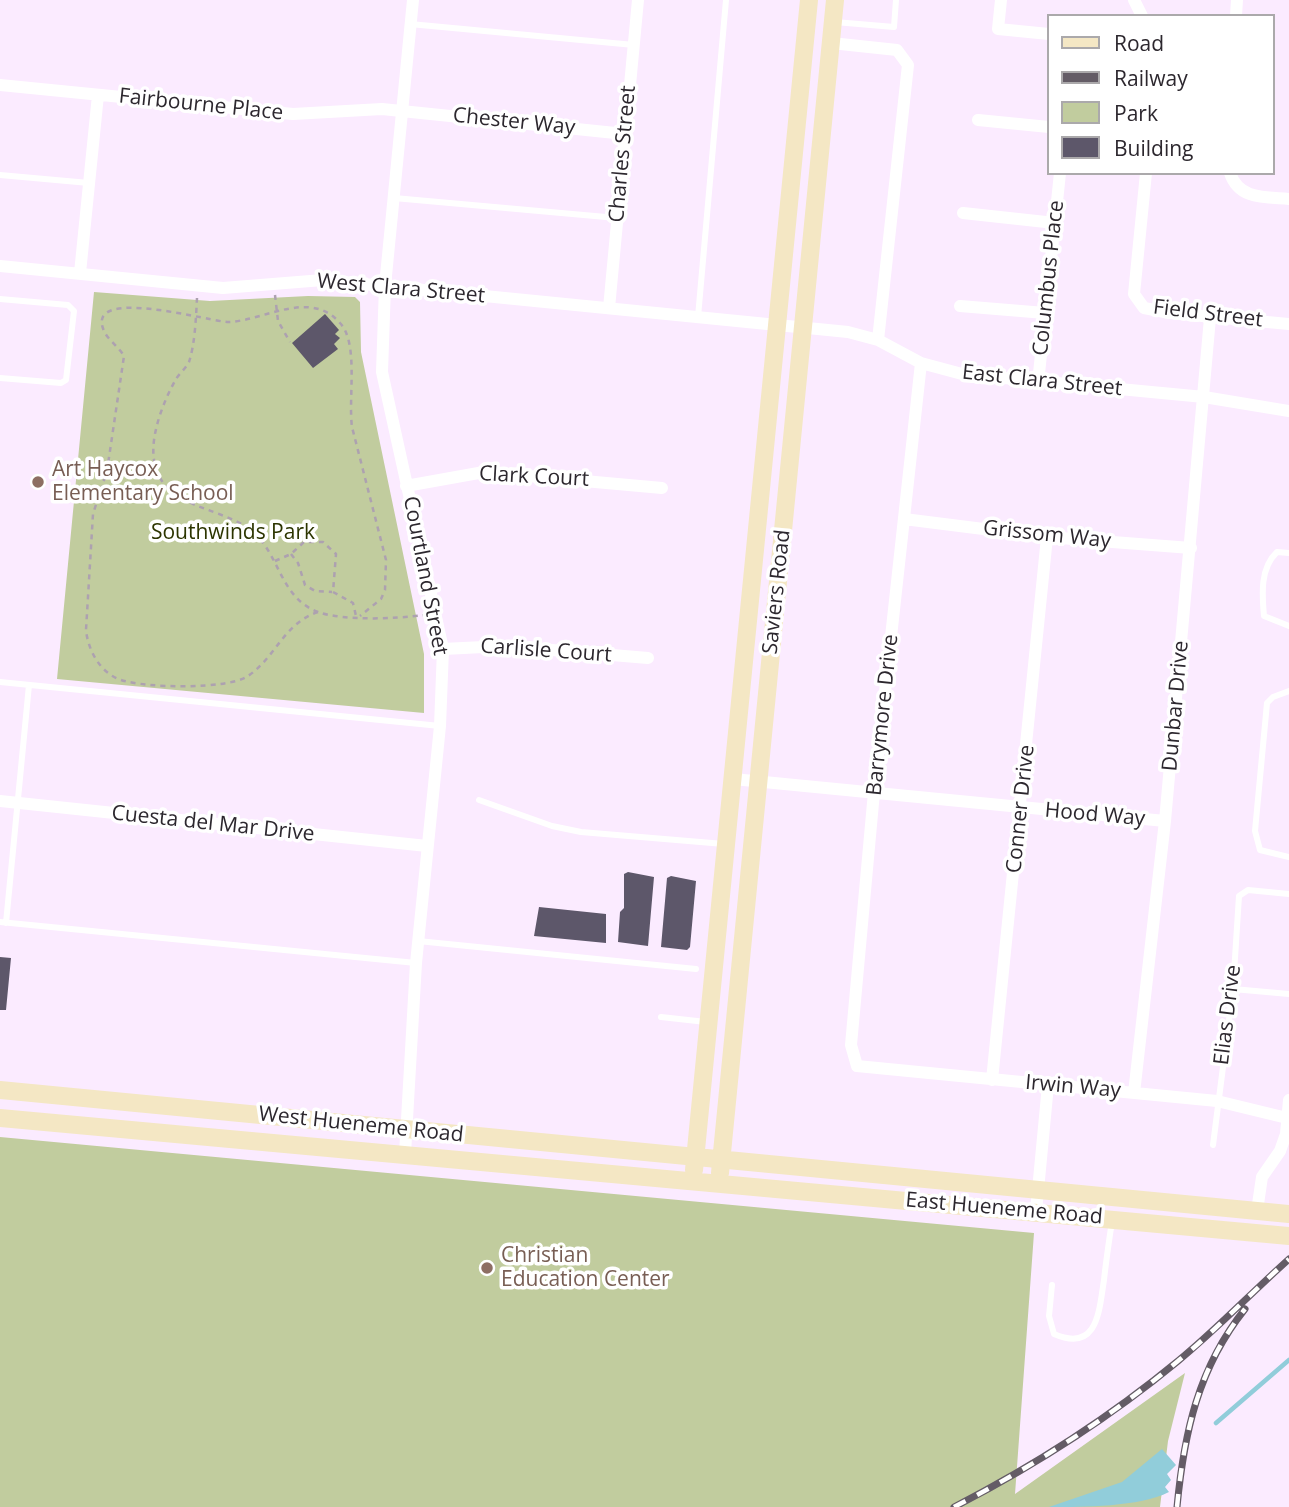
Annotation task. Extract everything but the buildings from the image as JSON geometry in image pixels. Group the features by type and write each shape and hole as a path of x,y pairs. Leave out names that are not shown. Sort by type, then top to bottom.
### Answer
{"main road":[{"name":"Saviers Road","path":"693,1181 809,0"},
{"name":"Saviers Road","path":"719,1184 835,0"},
{"name":"West Hueneme Road","path":"0,1090 722,1161"},
{"name":"West Hueneme Road","path":"0,1118 719,1184"},
{"name":"East Hueneme Road","path":"722,1161 1289,1214"},
{"name":"East Hueneme Road","path":"719,1184 1289,1236"},
{"path":"1189,1226 1209,1221 1244,1221 1256,1217 1257,1211"}],"street":[{"name":"Courtland Street","path":"405,1154 416,963 440,726 443,649 382,372 385,286 413,0"},
{"name":"Charles Street","path":"609,308 638,0"},
{"path":"1001,0 998,29 1048,34"},
{"path":"831,43 897,50 908,65 878,340"},
{"name":"Fairbourne Place","path":"0,85 293,114 361,109 402,111"},
{"path":"80,274 98,94"},
{"name":"Chester Way","path":"402,111 625,134"},
{"path":"978,120 1048,127"},
{"name":"Columbus Place","path":"1038,383 1060,175"},
{"name":"Field Street","path":"1146,175 1134,294 1144,307 1210,318 1289,324"},
{"path":"1231,175 1241,191 1255,196 1289,200"},
{"path":"963,213 1055,223"},
{"name":"West Clara Street","path":"0,266 223,288 323,280 801,327"},
{"path":"960,306 1045,313"},
{"name":"Dunbar Drive","path":"1133,1093 1165,821 1210,318"},
{"name":"East Clara Street","path":"801,327 848,332 878,340 921,363 962,374 1204,397 1289,411"},
{"name":"Barrymore Drive","path":"857,1066 851,1045 874,792 921,363"},
{"name":"Clark Court","path":"406,486 484,472 662,488"},
{"name":"Grissom Way","path":"904,519 1047,537 1191,548"},
{"name":"Conner Drive","path":"992,1080 1047,537"},
{"name":"Carlisle Court","path":"443,649 504,646 648,658"},
{"name":"Hood Way","path":"733,779 1165,821"},
{"name":"Cuesta del Mar Drive","path":"0,802 427,846"},
{"name":"Irwin Way","path":"857,1066 1217,1101 1287,1118"},
{"path":"1036,1211 1048,1085"},
{"path":"1257,1211 1262,1177 1280,1151 1289,1100"}],"lane":[{"path":"698,317 726,0"},
{"path":"833,22 894,27 896,0"},
{"path":"410,24 634,45"},
{"path":"0,175 89,183"},
{"path":"394,198 617,218"},
{"path":"0,299 68,306 74,310 66,380 61,383 0,378"},
{"path":"1289,553 1277,552 1268,560 1262,601 1264,616 1289,626"},
{"path":"0,682 440,726"},
{"path":"29,685 3,923 416,963"},
{"path":"1289,691 1273,697 1267,703 1255,831 1260,850 1289,857"},
{"path":"479,800 552,826 581,832 726,844"},
{"name":"Elias Drive","path":"1213,1145 1233,989 1239,896 1248,890 1289,894"},
{"path":"418,941 696,969"},
{"path":"1233,989 1289,994"},
{"path":"661,1017 708,1022"},
{"path":"1052,1285 1049,1316 1054,1334 1073,1339 1089,1332 1099,1315 1112,1219"}],"path":[{"path":"198,285 188,362 168,393 153,451 154,464 167,490 248,528 266,546 296,599 318,612 408,617 435,613"},
{"path":"274,285 276,312 290,342"},
{"path":"318,612 297,621 250,675 233,683 121,680 102,666 89,649 86,592 93,514 107,471 124,356 104,331 103,321 109,311 118,306 138,306 232,322 299,306 327,311 342,324 349,338 352,427 386,560 385,590 374,606 358,616"},
{"path":"275,561 291,554 299,545 312,540 323,542 332,548 337,560 332,592"},
{"path":"291,554 298,563 305,585 315,591 332,592 354,603 358,616"}],"green space":[{"name":"Southwinds Park","path":"94,292 210,301 308,296 355,297 360,302 361,352 424,654 424,713 57,679"},
{"path":"0,1137 1034,1233 1015,1494 1185,1373 1168,1441 1160,1507 0,1507"}],"water":[{"path":"1162,1449 1176,1465 1167,1474 1171,1480 1165,1487 1169,1492 1143,1501 1127,1503 1049,1507 1122,1482"}],"waterway":[{"path":"1216,1423 1289,1360"}],"railway":[{"path":"954,1507 1042,1458 1125,1402 1192,1349 1289,1259"},
{"path":"1177,1507 1184,1453 1196,1402 1216,1354 1245,1309"}],"place":[{"name":"Art Haycox Elementary School","path":"38,482"},
{"name":"Christian Education Center","path":"487,1268"}]}
